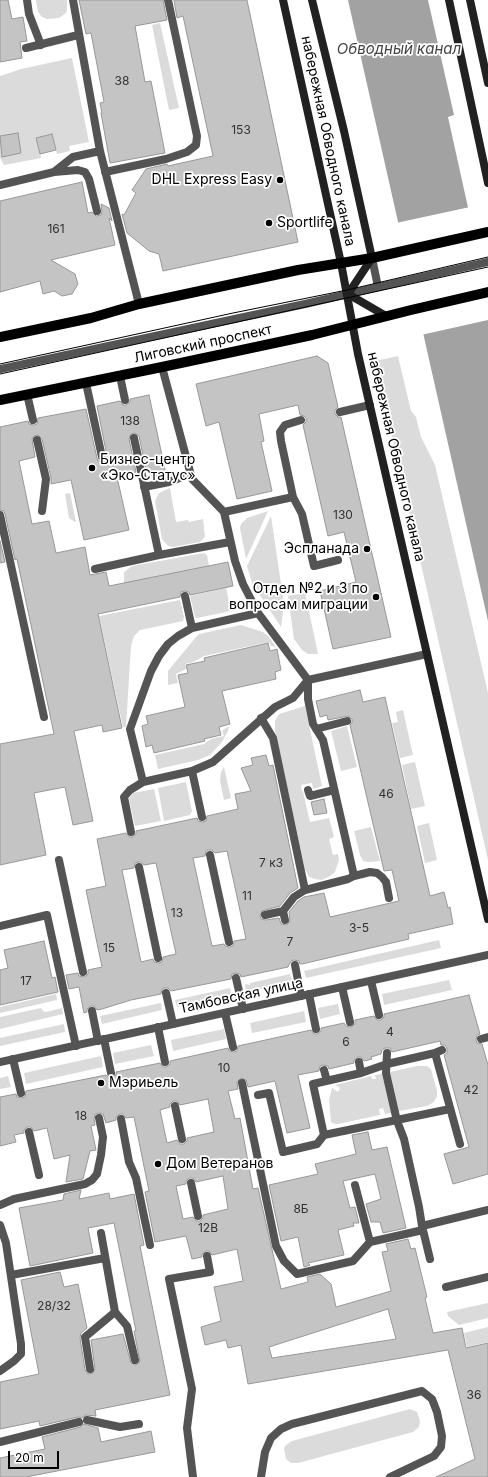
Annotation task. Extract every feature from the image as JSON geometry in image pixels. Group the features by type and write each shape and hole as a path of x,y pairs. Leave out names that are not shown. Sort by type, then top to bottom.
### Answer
{"main road":[{"name":"набережная Обводного канала","path":"283,0 348,294 358,354 488,919"},
{"name":"набережная Обводного канала","path":"312,0 372,258"},
{"path":"449,0 488,183"},
{"path":"470,0 488,83"},
{"path":"0,337 91,318 139,304 298,270 398,253 486,233"},
{"path":"372,258 348,294 386,316"},
{"name":"Лиговский проспект","path":"0,400 312,335 488,292"}],"street":[{"path":"27,0 29,14 41,45"},
{"path":"73,0 78,35 100,151 139,304"},
{"path":"105,172 166,159 187,152 196,144 196,136 168,0"},
{"path":"26,48 78,35"},
{"path":"54,172 73,157 100,151"},
{"path":"0,185 54,172 78,170 85,172 90,179 97,211"},
{"path":"372,258 378,287"},
{"path":"0,369 348,294 488,262"},
{"path":"162,367 192,479 224,512 230,542 240,577 258,613 308,680 308,699 313,724 322,740 354,876"},
{"path":"120,376 125,400"},
{"path":"86,382 102,457"},
{"path":"27,394 32,420"},
{"path":"340,412 370,405"},
{"path":"301,420 285,425 280,432 293,497 302,514 314,566 338,560"},
{"path":"134,438 159,555"},
{"path":"37,440 46,479 42,511"},
{"path":"144,487 169,482 190,474"},
{"path":"224,512 293,497"},
{"path":"0,515 44,717"},
{"path":"95,569 230,542"},
{"path":"184,596 192,628"},
{"path":"143,782 130,729 149,676 159,656 168,644 192,628 258,613"},
{"path":"131,832 124,797 130,790 143,782 192,771 213,762 274,707 293,698 308,680 427,654"},
{"path":"261,718 273,738 294,854 305,890"},
{"path":"316,729 347,721"},
{"path":"192,771 202,817"},
{"path":"308,790 310,796 334,790"},
{"path":"210,854 229,942"},
{"path":"59,860 83,972"},
{"path":"139,867 158,958"},
{"path":"265,915 283,911 294,897 305,890 370,872 377,873 386,882 390,898"},
{"path":"283,911 285,920"},
{"path":"0,926 47,915 76,1046"},
{"name":"Тамбовская улица","path":"0,1062 488,955"},
{"path":"295,965 316,1029"},
{"path":"236,978 243,1009"},
{"path":"371,981 379,1015"},
{"path":"342,987 350,1022"},
{"path":"166,993 173,1024"},
{"path":"92,1011 111,1073"},
{"path":"225,1013 233,1047"},
{"path":"158,1027 165,1062"},
{"path":"324,1135 313,1084 361,1073 387,1064 439,1051 450,1109 460,1144"},
{"path":"387,1053 386,1073 397,1121 404,1139 419,1207 422,1228 430,1259"},
{"path":"13,1059 20,1093"},
{"path":"359,1062 361,1073"},
{"path":"324,1070 327,1081"},
{"path":"242,1083 276,1246 284,1261 297,1274 353,1261 370,1242 488,1210"},
{"path":"258,1095 269,1093 283,1152 317,1144 324,1135 450,1109"},
{"path":"175,1106 182,1139"},
{"path":"0,1205 14,1199 85,1184 92,1180 97,1174 101,1155 103,1137 99,1118"},
{"path":"121,1119 129,1162 136,1178 150,1245"},
{"path":"29,1132 39,1174"},
{"path":"191,1183 198,1216"},
{"path":"355,1185 370,1242"},
{"path":"0,1225 6,1243 22,1344 21,1354 0,1371"},
{"path":"101,1233 115,1312 127,1326 135,1360"},
{"path":"193,1477 187,1428 192,1390 169,1279 210,1272 207,1256"},
{"path":"11,1275 105,1258"},
{"path":"446,1287 488,1277"},
{"path":"90,1370 86,1337 115,1312"},
{"path":"261,1477 265,1452 271,1438 281,1429 292,1424 422,1391 432,1399 437,1412 442,1436 441,1447 434,1456 390,1477"},
{"path":"0,1442 83,1421 120,1427 139,1424"}],"shaded area":[{"path":"36,0 67,0 66,13 59,18 47,19 42,17 38,12"},
{"path":"160,23 179,108 169,110 152,25"},
{"path":"72,58 89,142 69,146 70,151 57,154 52,134 37,138 41,158 4,165 0,158 0,76 21,69"},
{"path":"398,356 411,411 416,417 421,437 435,465 488,693 488,860 375,361"},
{"path":"170,488 176,522 188,520 189,522 203,519 205,537 200,542 173,547 168,546 162,539 155,501 159,493"},
{"path":"70,493 76,522 69,518 65,494"},
{"path":"268,511 246,559 240,528 241,524 247,518"},
{"path":"271,516 284,604 281,627 252,583 247,566"},
{"path":"204,553 207,555 209,566 124,584 124,572 132,566"},
{"path":"226,588 231,611 197,618 195,617 190,596"},
{"path":"305,593 318,654 308,654 302,650 294,639 288,596"},
{"path":"180,600 184,617 183,621 140,630 134,636 131,646 126,727 123,727 99,616"},
{"path":"241,625 263,632 269,637 276,647 271,646 269,642 204,656 193,662 185,664 186,669 176,674 178,683 168,685 168,671 199,634"},
{"path":"305,706 322,786 313,789 312,783 301,785 302,791 310,822 329,818 334,837 329,839 333,855 338,854 339,860 335,872 322,880 309,877 305,869 275,731 275,721 279,714"},
{"path":"403,710 413,755 400,758 392,723 398,722 396,712"},
{"path":"347,726 357,767 341,771 331,731"},
{"path":"229,727 228,731 222,742 210,755 198,760 158,769 155,755 204,744 211,739 224,736 222,731"},
{"path":"415,762 425,806 411,809 402,765"},
{"path":"224,767 231,798 224,800 220,781 221,772"},
{"path":"186,782 192,811 190,815 164,821 158,788"},
{"path":"154,789 161,821 135,826 129,799 133,793"},
{"path":"429,823 437,860 425,863 417,826"},
{"path":"371,827 380,861 363,861 360,855 354,831"},
{"path":"439,940 441,948 306,978 304,971"},
{"path":"290,974 292,981 246,992 245,984 250,985 250,983"},
{"path":"449,980 452,990 384,1005 382,994"},
{"path":"230,988 232,995 177,1007 175,1000"},
{"path":"56,994 57,1000 0,1013 0,1007"},
{"path":"161,1003 162,1010 102,1024 100,1016"},
{"path":"338,1004 340,1014 320,1019 318,1008"},
{"path":"41,1008 46,1012 62,1008 63,1014 0,1029 0,1017"},
{"path":"304,1011 306,1022 252,1033 250,1023"},
{"path":"64,1024 65,1032 0,1046 0,1038"},
{"path":"224,1029 226,1039 173,1051 171,1040"},
{"path":"151,1045 154,1056 115,1064 113,1053"},
{"path":"101,1056 103,1067 26,1084 24,1073"},
{"path":"417,1066 427,1066 431,1069 437,1096 434,1102 427,1106 399,1111 390,1072"},
{"path":"382,1074 391,1113 385,1114 383,1108 379,1109 380,1115 338,1124 331,1122 329,1100 332,1088 338,1092 340,1088 335,1085 371,1076 372,1079 376,1079 375,1075"},
{"path":"8,1076 11,1087 0,1089 0,1078"},
{"path":"488,1303 488,1318 459,1325 448,1316 447,1312"},
{"path":"488,1327 488,1342 467,1347 464,1333"},
{"path":"410,1409 417,1412 420,1421 419,1427 413,1432 298,1463 291,1463 286,1459 284,1448 292,1441"}],"water":[{"name":"Обводный канал","path":"348,0 428,0 454,115 448,117 488,298 488,621"}],"pier":[{"path":"470,207 488,289 488,320 421,335 396,223"}],"building":[{"path":"0,0 8,0 12,19 23,17 27,41 20,42 22,58 0,62"},
{"path":"79,0 163,0 167,20 135,26 145,82 151,81 165,153 110,163 100,103 104,102 91,33 86,34"},
{"path":"174,0 247,0 298,242 163,271 159,254 149,251 127,233 122,214 124,215 136,193 132,190 146,169 167,164 168,166 213,156 183,16 177,18"},
{"path":"18,133 21,153 2,157 0,136"},
{"path":"52,134 56,150 40,154 36,138"},
{"path":"82,182 88,213 92,212 96,216 101,215 101,204 109,208 112,221 109,218 115,245 51,260 75,274 78,284 72,294 62,296 54,291 43,294 40,281 0,292 0,201"},
{"path":"317,356 328,363 338,407 335,410 335,414 338,417 341,417 391,637 333,649 320,591 356,582 344,532 328,536 303,425 306,422 306,418 300,415 298,405 259,414 264,441 261,442 272,491 237,499 219,422 206,426 196,384"},
{"path":"149,395 166,474 150,477 148,469 146,470 139,436 135,433 131,434 129,439 136,472 117,477 129,530 84,540 71,480 51,484 42,439 38,435 34,436 32,439 35,457 19,461 32,524 49,521 56,553 85,547 90,575 106,572 109,586 228,562 233,586 190,595 189,592 184,591 181,592 180,597 98,614 122,728 103,732 102,725 74,731 93,821 73,825 65,787 34,793 46,855 0,865 0,744 54,734 17,559 15,560 4,511 0,510 0,427 28,421 29,424 34,425 37,424 38,418 86,409 97,458 98,461 103,462 106,461 107,456 97,406 120,401 123,405 126,405 130,402 130,399"},
{"path":"0,541 5,562 0,563"},
{"path":"268,643 270,651 277,649 281,670 275,672 276,679 222,691 230,724 219,727 221,735 204,739 205,741 154,753 152,745 146,747 142,726 148,724 146,716 185,707 178,675 188,673 186,665 205,661 204,658"},
{"path":"360,690 363,702 385,697 430,896 444,892 448,908 450,907 453,924 408,934 409,939 302,964 300,964 299,961 294,960 291,961 288,967 241,977 240,974 235,973 232,974 231,979 171,991 168,988 164,988 162,989 161,994 131,1000 97,1010 94,1006 91,1006 87,1009 87,1012 84,1013 79,987 69,989 66,975 78,973 79,976 85,977 88,974 88,970 102,967 86,890 106,886 97,839 126,833 129,837 132,837 136,834 136,831 197,818 198,821 203,822 206,821 207,816 238,809 235,794 251,791 241,768 253,765 251,758 266,755 269,766 273,765 298,888 290,893 280,906 262,911 260,916 261,919 266,920 279,918 281,924 287,925 290,921 289,912 298,901 304,897 324,893 330,917 399,901 392,870 384,871 350,725 352,723 352,719 348,716 328,720 327,715 320,717 316,701","holes":["212,850 215,853 227,851 246,939 234,941 233,946 230,947 225,946 224,944 212,946 193,858 205,856 206,851","141,862 144,865 156,863 176,954 163,957 162,962 159,963 154,962 153,959 141,962 122,870 134,868 135,863"]},
{"path":"324,799 327,813 314,815 311,802"},
{"path":"44,941 52,978 55,977 58,992 0,1005 0,970 8,968 4,950"},
{"path":"469,995 480,1034 477,1035 476,1040 477,1043 482,1044 488,1065 488,1174 453,1184 444,1154 469,1147 444,1055 447,1053 447,1048 445,1045 441,1045 440,1041 392,1052 390,1048 385,1048 382,1050 381,1054 371,1057 372,1059 364,1061 361,1057 358,1057 354,1060 354,1063 329,1069 328,1066 323,1065 320,1066 319,1071 298,1075 310,1128 287,1133 275,1081 248,1087 246,1080 241,1078 237,1082 238,1089 228,1091 235,1119 240,1118 253,1189 258,1188 281,1289 308,1282 307,1277 320,1274 331,1284 336,1307 391,1291 382,1252 388,1251 386,1244 408,1239 411,1249 415,1248 427,1297 425,1298 433,1333 462,1328 466,1348 488,1343 488,1477 436,1477 475,1459 448,1350 248,1384 241,1345 228,1348 226,1340 205,1345 201,1327 221,1321 214,1287 243,1281 237,1249 212,1255 209,1251 206,1251 202,1254 202,1257 192,1259 186,1236 155,1242 145,1192 149,1191 134,1117 126,1118 123,1114 120,1114 116,1117 116,1120 106,1123 103,1114 95,1114 95,1125 91,1126 96,1150 90,1151 83,1179 66,1182 70,1155 54,1159 47,1128 34,1131 31,1127 27,1127 24,1130 24,1133 14,1135 16,1142 0,1146 0,1097 16,1094 17,1097 22,1098 25,1097 26,1091 106,1075 109,1078 112,1078 116,1075 116,1072 160,1063 163,1067 166,1067 170,1064 170,1061 228,1048 229,1051 234,1052 237,1051 238,1046 311,1030 314,1034 317,1034 321,1031 321,1028 344,1023 346,1026 351,1027 355,1024 355,1020 374,1016 377,1020 381,1020 384,1017 384,1014","holes":["208,1099 214,1132 187,1138 187,1141 184,1144 180,1144 177,1140 167,1143 160,1110 170,1107 170,1104 173,1101 177,1101 180,1105","223,1176 228,1209 203,1215 203,1218 200,1221 196,1221 193,1217 183,1219 176,1186 186,1184 186,1181 189,1178 193,1178 196,1182","388,1309 396,1339 272,1358 269,1347"]},
{"path":"368,1132 372,1150 387,1147 406,1228 383,1233 380,1222 371,1222 366,1204 381,1199 375,1174 343,1181 350,1208 355,1207 359,1223 353,1223 354,1226 338,1230 344,1255 308,1263 310,1265 304,1267 298,1237 281,1241 269,1185 318,1174 315,1164 356,1154 352,1135"},
{"path":"81,1190 79,1199 109,1193 110,1199 134,1194 144,1245 140,1246 170,1395 95,1410 96,1416 86,1415 82,1418 78,1417 40,1426 39,1421 0,1429 0,1382 39,1374 21,1280 60,1272 64,1287 78,1284 87,1328 81,1333 80,1338 85,1370 88,1374 93,1373 95,1369 91,1340 123,1334 131,1363 136,1365 140,1362 134,1331 136,1331 114,1223 88,1228 93,1253 30,1266 19,1208 63,1200 64,1194"},
{"path":"84,1424 98,1428 101,1442 151,1431 155,1452 26,1477 0,1477 0,1458 45,1449 42,1437 80,1427"}],"tram line":[{"path":"0,364 233,313 347,290 488,257"},
{"path":"0,374 488,267"}],"place":[{"name":"DHL Express Easy","path":"280,180"},
{"name":"Sportlife","path":"269,223"},
{"name":"Бизнес-центр «Эко-Статус»","path":"92,468"},
{"name":"Эспланада","path":"367,549"},
{"name":"Отдел №2 и 3 по вопросам миграции","path":"376,597"},
{"name":"Мэриьель","path":"101,1083"},
{"name":"Дом Ветеранов","path":"158,1164"}]}
